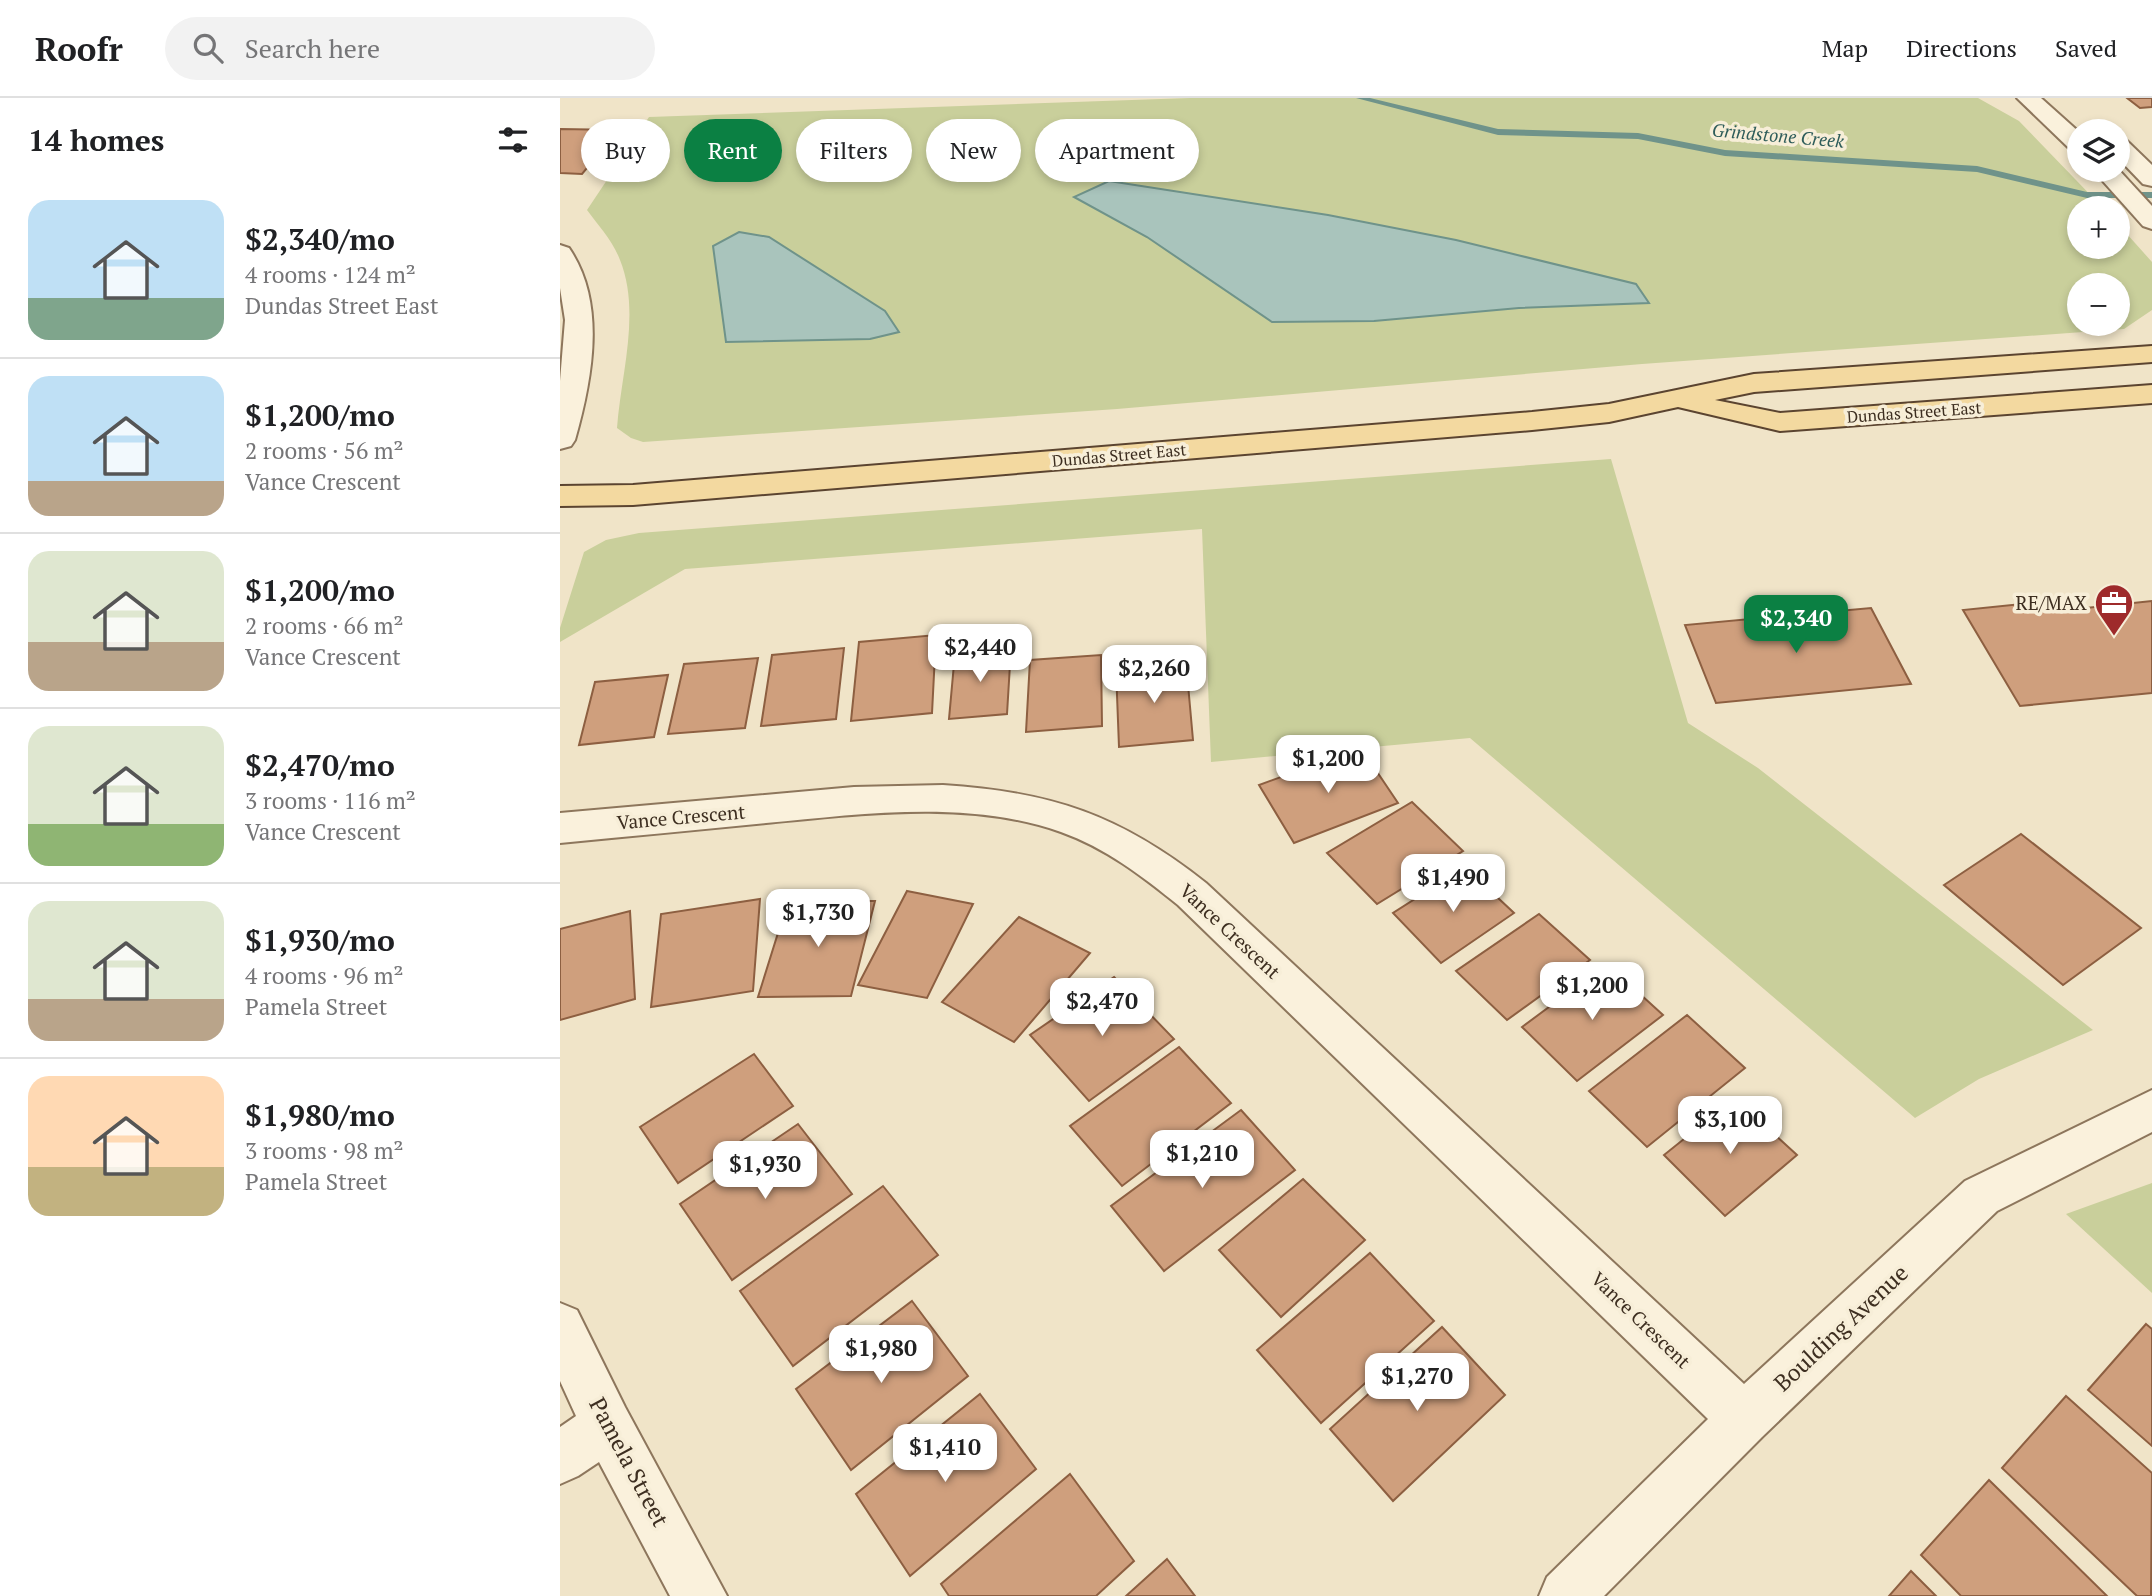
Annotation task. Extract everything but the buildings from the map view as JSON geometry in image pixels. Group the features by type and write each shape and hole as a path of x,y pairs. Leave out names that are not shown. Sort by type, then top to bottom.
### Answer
{"main road":[{"name":"Dundas Street East","path":"560,496 633,495 915,473 1545,419 1609,413 1754,383 2152,354"},
{"name":"Dundas Street East","path":"1677,400 1780,422 2152,394"}],"street":[{"path":"2028,98 2067,134"},
{"path":"2130,157 2152,178"},
{"path":"2116,182 2152,220"},
{"path":"560,253 576,290 578,330 571,397 560,440"},
{"name":"Vance Crescent","path":"560,828 919,796 1020,807 1065,820 1113,839 1154,864 1192,894 1744,1419"},
{"name":"Boulding Avenue","path":"1566,1596 1744,1419 1981,1196 2152,1111"},
{"name":"Pamela Street","path":"560,1327 607,1425 700,1596"},
{"path":"560,1458 607,1425"}],"green space":[{"path":"1190,98 1978,98 2019,121 2067,171 2067,182 2078,182 2091,196 2067,196 2067,259 2130,259 2130,237 2152,262 2152,310 2130,325 2130,273 2067,273 2067,333 1642,364 1117,409 643,442 631,438 617,428 628,343 629,301 626,280 617,253 587,210 606,182 670,182 670,119 648,119"},
{"path":"1611,459 1688,723 1758,768 2093,1030 1979,1079 1915,1118 1470,738 1211,762 1202,529 685,569 560,642 560,628 584,552 606,540 639,533"},
{"path":"2152,1183 2152,1293 2066,1214"}],"water":[{"path":"1107,182 1115,182 1328,215 1456,240 1636,284 1649,303 1519,308 1374,321 1272,322 1147,237 1074,197"},
{"path":"739,232 769,237 885,311 899,332 870,339 726,342 713,246"}],"waterway":[{"name":"Grindstone Creek","path":"1360,98 1498,132 1638,136 1725,153 1977,169 2087,195 2152,195"}],"place":[{"name":"RE/MAX","path":"2114,637"}]}
